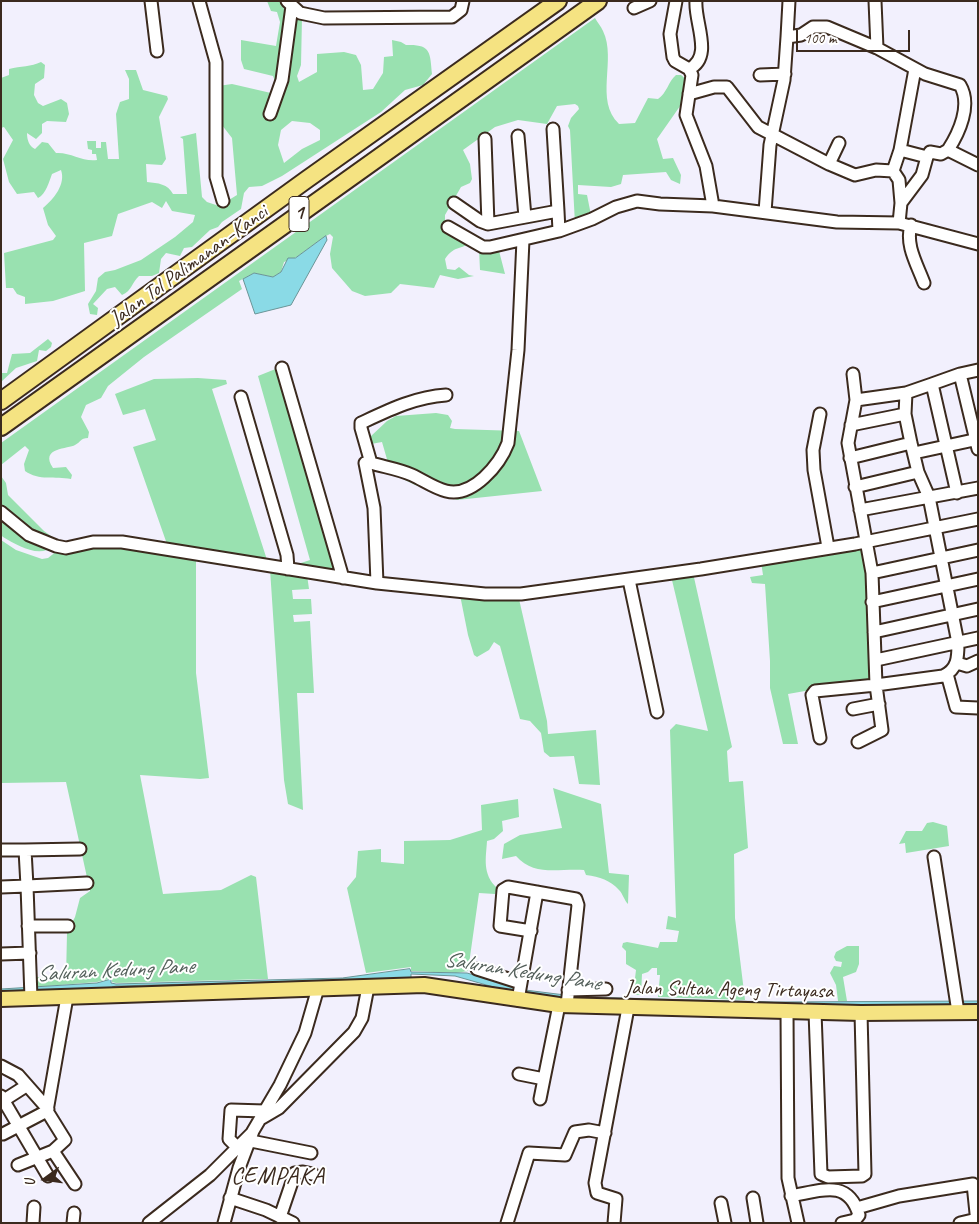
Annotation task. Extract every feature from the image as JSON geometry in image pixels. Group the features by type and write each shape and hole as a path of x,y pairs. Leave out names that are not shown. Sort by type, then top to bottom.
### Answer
{"highway":[{"name":"Jalan Tol Palimanan–Kanci","path":"1,401 330,162 558,1"},
{"name":"Jalan Tol Palimanan–Kanci","path":"1,427 598,1"},
{"path":"330,162 344,182"}],"main road":[{"name":"Jalan Sultan Ageng Tirtayasa","path":"1,998 31,993 67,997 424,984 520,991 566,1000 628,1008 861,1013 957,1006 978,1012"}],"street":[{"path":"151,1 157,51"},
{"path":"200,1 216,62 216,177 223,201"},
{"path":"270,114 282,80 289,4 307,16 324,18 452,17 461,10 463,1"},
{"path":"634,8 650,1"},
{"path":"676,1 670,34 673,57 675,61 688,69 692,78 686,115 706,166 713,206"},
{"path":"688,69 695,66 700,60 701,51 696,1"},
{"path":"765,212 770,145 785,74 789,1"},
{"path":"875,1 877,48"},
{"path":"787,37 801,35 820,26 877,48 915,68 960,85 965,96 960,128 948,150 941,154 930,152 922,174 901,202"},
{"path":"893,171 900,150 915,68"},
{"path":"760,75 785,74"},
{"path":"689,94 714,87 727,87 748,112 752,121 773,136 796,145 830,164 855,175 876,170 893,171"},
{"path":"553,129 559,232"},
{"path":"518,136 525,217"},
{"path":"485,138 488,224"},
{"path":"830,164 839,143"},
{"path":"900,150 927,157"},
{"path":"948,150 978,165"},
{"path":"893,171 899,180 909,244 924,283"},
{"path":"448,227 486,247 559,232 616,207 637,201 713,206 837,222 905,224 978,244"},
{"path":"454,203 480,221 488,224 558,210"},
{"path":"377,584 373,501 364,464 366,462 371,463 410,474 447,491 454,492 483,479 497,465 508,443 518,350 523,240"},
{"path":"282,368 343,578"},
{"path":"856,400 906,393 960,374 978,370"},
{"path":"853,374 856,400 848,443 872,573 876,685 882,730 858,742"},
{"path":"850,458 912,448 977,443 960,374"},
{"path":"932,384 957,493"},
{"path":"820,738 812,695 814,691 876,685 948,674 957,663 958,643 929,497 918,472 905,414 906,393"},
{"path":"371,463 361,423 407,402 427,396 446,394"},
{"path":"241,397 287,555 288,569"},
{"path":"820,414 813,450 814,470 828,547"},
{"path":"851,425 905,414"},
{"path":"855,487 918,472"},
{"path":"860,510 978,488"},
{"path":"1,512 9,521 29,535 66,548 93,542 122,542 377,584 521,594 629,580 866,541 978,519"},
{"path":"872,573 978,550"},
{"path":"872,602 978,579"},
{"path":"629,580 657,712"},
{"path":"874,632 978,609"},
{"path":"876,660 978,638"},
{"path":"957,663 968,666 978,661"},
{"path":"948,674 956,707 978,708"},
{"path":"853,708 879,704"},
{"path":"1,850 80,849"},
{"path":"26,850 31,993"},
{"path":"934,857 957,1006"},
{"path":"1,887 87,883"},
{"path":"532,930 500,926 501,892 508,887 574,897 578,902 566,1000 540,1099"},
{"path":"477,969 520,991 532,930 537,892"},
{"path":"28,926 68,926"},
{"path":"1,954 30,953"},
{"path":"238,1148 229,1139 232,1110 263,1115 279,1108 354,1032 362,1018 368,987"},
{"path":"224,1223 239,1168 252,1136 305,1033 318,988"},
{"path":"566,1000 606,989"},
{"path":"48,1110 67,997"},
{"path":"614,1223 616,1200 597,1193 596,1189 628,1008"},
{"path":"787,1011 788,1178 798,1223"},
{"path":"815,1012 821,1174 828,1177 862,1176 864,1174 861,1013"},
{"path":"1,1066 18,1075 48,1110 65,1140 53,1151 18,1165"},
{"path":"519,1074 544,1079"},
{"path":"26,1086 2,1100 48,1176"},
{"path":"3,1134 48,1110"},
{"path":"507,1223 528,1153 565,1155 575,1132 589,1130 605,1133"},
{"path":"149,1223 210,1175 252,1136"},
{"path":"252,1136 311,1153"},
{"path":"53,1151 75,1184"},
{"path":"280,1217 295,1173 313,1174"},
{"path":"842,1223 898,1196 972,1184 977,1221 960,1223"},
{"path":"792,1196 835,1188 843,1191 859,1216"},
{"path":"230,1198 293,1223"},
{"path":"753,1198 757,1223"},
{"path":"721,1202 725,1223"},
{"path":"33,1223 34,1207"}],"green space":[{"path":"267,1 280,1 284,9 296,13 302,18 301,65 297,76 299,82 317,72 317,54 344,52 356,55 361,65 363,90 373,89 383,73 384,57 393,56 392,40 406,45 425,48 431,60 432,74 423,85 405,90 381,112 282,176 262,186 249,187 244,193 241,209 218,227 210,230 192,247 184,248 180,256 166,253 161,259 159,273 152,276 139,276 128,291 122,295 115,287 107,289 93,304 98,308 97,315 90,314 88,304 96,291 98,278 105,272 141,260 193,222 195,215 172,211 166,201 162,208 152,202 118,214 112,236 84,243 85,291 53,301 25,304 25,297 17,294 13,288 6,288 4,253 53,240 56,236 48,225 43,208 58,191 62,181 61,170 52,174 45,191 38,198 34,192 17,194 9,182 3,159 13,140 4,127 1,128 1,78 9,75 9,69 30,66 41,62 45,65 44,78 35,84 34,95 38,103 43,106 61,99 67,103 69,114 66,122 47,121 42,124 42,133 36,139 27,133 31,146 35,149 42,142 48,143 56,153 92,160 97,160 96,154 92,154 92,150 88,149 87,141 96,141 96,148 101,148 101,142 106,142 108,159 119,159 116,114 120,102 129,99 129,79 125,70 136,70 143,90 167,96 168,99 159,117 166,159 162,165 146,164 147,182 165,186 173,194 187,194 183,139 180,137 196,133 202,197 207,202 219,206 237,195 232,138 218,120 218,86 232,84 271,93 275,81 273,76 244,69 241,60 241,40 276,46 280,22 277,12 271,11","holes":["292,121 310,123 320,130 320,140 302,149 284,163 278,145 281,130"]},
{"path":"595,18 607,42 608,103 612,114 619,124 635,123 648,98 658,99 661,97 676,75 681,75 688,81 685,99 657,139 663,159 673,158 681,175 680,184 671,180 666,172 623,175 621,184 611,187 578,185 578,194 587,195 591,215 575,224 570,130 568,126 571,118 579,109 578,106 575,104 557,106 547,124 518,120 495,127 463,150 470,164 472,179 470,183 461,187 445,215 445,227 470,243 454,250 448,255 445,259 447,269 455,270 459,267 469,275 474,276 458,279 440,275 434,288 400,284 391,293 365,296 352,291 332,268 330,254 333,237 330,234 295,258 284,262 281,272 273,277 254,273 239,281 242,289 144,357 108,386 101,398 86,405 81,417 89,432 88,438 82,439 72,446 56,450 50,456 53,468 66,467 72,475 71,479 41,477 25,471 24,464 29,450 25,446 1,465 1,443"},
{"path":"498,247 505,274 480,270 479,249"},
{"path":"48,339 52,343 51,347 46,351 39,350 37,361 16,368 1,382 1,373 7,373 12,354 30,353"},
{"path":"278,368 340,575 299,568 298,564 310,560 258,376"},
{"path":"198,378 226,380 227,384 212,389 268,563 168,547 133,447 156,440 145,409 123,415 115,394 154,379"},
{"path":"436,413 448,415 452,421 450,428 519,431 542,491 457,500 415,485 391,473 382,442 371,444 370,437 387,421 396,416"},
{"path":"1,476 6,483 8,495 44,531 62,544 43,539 1,509"},
{"path":"1,517 48,548 47,550 30,550 3,537 1,535"},
{"path":"1,540 16,550 42,559 48,558 57,551 107,544 196,557 196,673 209,778 140,775 163,894 221,890 251,875 256,877 268,979 116,983 112,982 112,978 97,982 36,987 35,977 66,978 67,933 75,917 80,898 90,891 66,782 1,783"},
{"path":"865,546 873,679 788,694 798,744 783,744 770,688 765,584 752,583 750,577 763,575 761,562"},
{"path":"270,569 307,575 309,589 292,590 293,599 311,599 312,614 293,615 294,622 310,621 314,693 297,693 303,810 288,804 284,780"},
{"path":"693,573 732,747 727,751 729,782 743,781 748,848 734,854 735,918 745,1000 658,997 660,975 657,975 657,968 652,968 642,974 641,995 633,995 636,970 626,964 626,951 622,947 623,943 627,942 658,948 660,942 677,942 679,931 666,929 668,916 676,918 670,730 676,724 708,731 671,576"},
{"path":"460,595 519,599 547,721 548,734 596,730 600,785 579,784 574,756 550,757 544,752 541,733 530,721 520,719 500,646 494,642 489,650 477,657 474,655"},
{"path":"553,788 601,804 609,873 629,875 628,904 612,884 600,878 586,875 584,870 539,869 523,863 516,856 502,859 504,844 520,835 562,828"},
{"path":"518,799 519,817 502,821 503,831 494,839 487,841 487,871 492,883 497,888 495,894 479,893 468,971 456,973 411,971 411,967 366,973 347,888 356,877 358,851 381,849 381,862 404,864 404,841 450,840 482,830 481,805"},
{"path":"933,822 947,826 949,846 906,853 905,843 899,844 906,831 922,831 927,823"},
{"path":"847,946 859,946 859,964 856,972 843,977 847,1001 838,1001 836,985 830,973 834,966 841,967 842,962 836,961 834,957 836,952"}],"water":[{"path":"326,236 327,240 291,305 255,314 243,279 254,273 273,277 281,272 288,258 295,258"},
{"path":"410,969 411,972 467,973 525,990 581,997 774,1002 978,1001 978,1007 866,1008 581,1003 511,992 455,976 411,974 411,978 116,986 112,987 112,990 98,989 1,994 1,989 97,983 111,979 111,983 116,984 342,978"}],"district":[{"name":"CEMPAKA","path":"278,1177"}],"water label":[{"name":"Saluran Kedung Pane","path":"115,971"},
{"name":"Saluran Kedung Pane","path":"522,972"}]}
